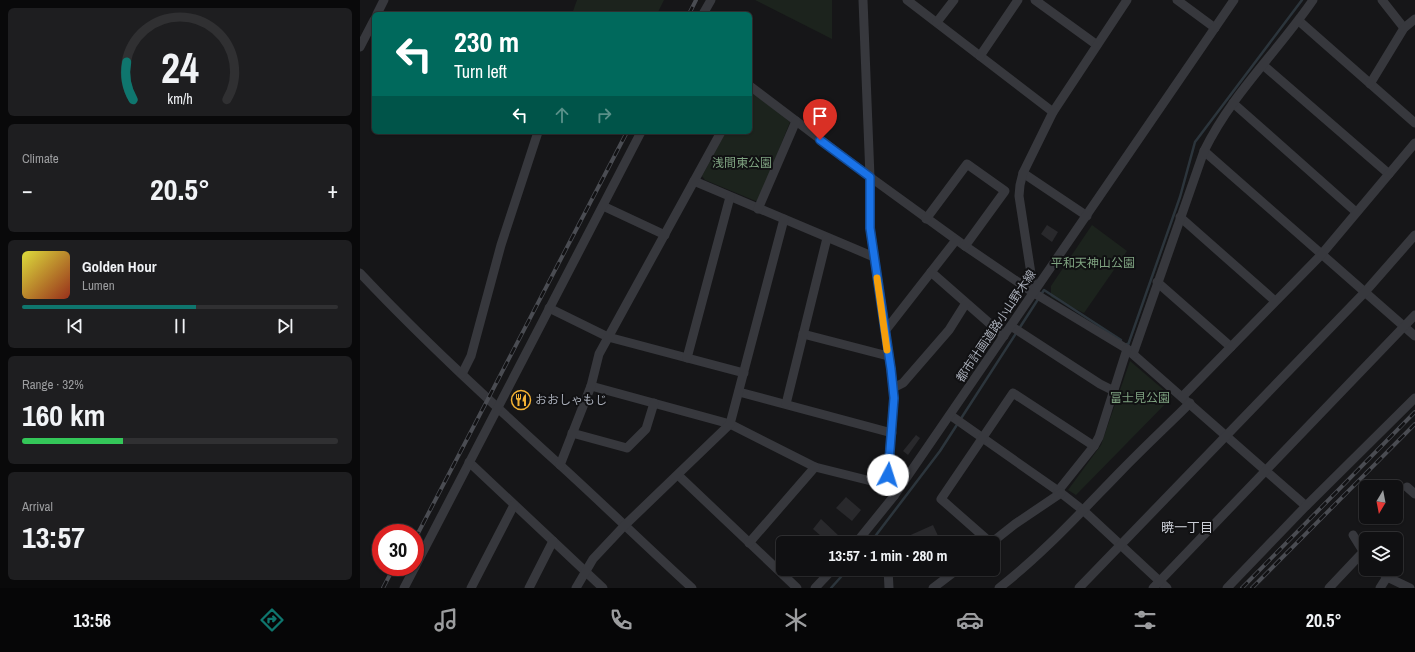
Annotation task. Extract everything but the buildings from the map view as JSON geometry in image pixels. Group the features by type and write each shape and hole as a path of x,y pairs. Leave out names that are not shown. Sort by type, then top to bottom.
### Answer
{"street":[{"path":"378,12 384,0"},
{"path":"704,12 711,0"},
{"path":"862,0 870,177 870,228 894,398 887,486"},
{"path":"907,0 1053,112"},
{"path":"936,22 954,0"},
{"path":"980,56 1018,0"},
{"path":"1035,0 1097,45"},
{"path":"1034,293 1019,196 1023,173 1053,112 1128,0"},
{"path":"1177,0 1215,28"},
{"name":"都市計画道路小山野木線","path":"863,536 894,496 1234,0"},
{"path":"1000,536 1059,492 1094,446 1099,437 1114,391 1157,282 1204,151 1211,136 1233,103 1299,20 1313,0"},
{"path":"1382,0 1404,28"},
{"path":"1299,20 1415,123"},
{"path":"1370,84 1404,28 1415,20"},
{"path":"360,47 372,24"},
{"path":"1263,65 1389,174"},
{"path":"752,88 964,246 1034,293 1130,352 1227,435 1306,506"},
{"path":"1233,103 1356,212"},
{"path":"758,209 796,121"},
{"path":"462,374 470,356 501,245 537,134"},
{"path":"424,550 640,134"},
{"path":"560,465 591,386 599,354 720,134"},
{"path":"1182,397 1321,254 1415,143"},
{"path":"1204,151 1415,336"},
{"path":"926,219 967,164 1005,191 964,246"},
{"path":"1023,173 1087,216"},
{"path":"694,181 827,238 874,256"},
{"path":"687,358 730,197"},
{"path":"603,206 665,235"},
{"path":"1180,217 1275,302"},
{"path":"576,588 593,559 624,526 730,424 784,220"},
{"path":"1079,588 1365,292 1415,235"},
{"path":"786,404 827,238"},
{"path":"885,332 956,240"},
{"path":"931,272 1004,336"},
{"path":"360,273 393,308 497,408 692,588"},
{"path":"1157,282 1231,347"},
{"path":"893,388 903,383 944,336 966,303"},
{"path":"549,308 608,337 744,373"},
{"path":"1153,588 1415,315"},
{"path":"1011,326 1100,384 1114,391"},
{"path":"803,334 888,356"},
{"path":"591,386 730,424 816,467 887,486 894,496"},
{"path":"739,392 892,433"},
{"path":"983,536 941,499 1013,393 1094,446"},
{"path":"1227,588 1306,506 1415,398"},
{"path":"572,433 627,448 646,429 654,403"},
{"path":"999,588 1021,571 1084,510 1121,470 1190,403"},
{"path":"950,415 1084,510 1167,588"},
{"path":"469,462 603,588"},
{"path":"749,543 816,467"},
{"path":"678,475 797,588"},
{"path":"1407,487 1415,494"},
{"path":"471,588 514,505"},
{"path":"1353,535 1359,544"},
{"path":"529,588 553,542"},
{"path":"1329,588 1359,560"},
{"path":"404,588 410,576"},
{"path":"815,588 826,576"},
{"path":"888,576 889,588"},
{"path":"933,588 949,576"},
{"path":"1380,588 1387,576 1410,588"}],"green space":[{"path":"577,0 664,0 658,12 573,12"},
{"path":"755,0 832,0 832,39"},
{"name":"浅間東公園","path":"752,92 790,122 758,202 705,180 702,176 725,134 752,134"},
{"name":"平和天神山公園","path":"1092,225 1127,251 1084,313 1051,297 1051,286"},
{"name":"富士見公園","path":"1130,361 1172,397 1076,495 1068,490 1101,445"}],"waterway":[{"path":"1127,344 1128,345 1180,197 1195,142 1302,0"},
{"path":"875,536 940,451 1044,290 1121,340"},
{"path":"831,588 842,576"}],"railway":[{"path":"690,12 696,0"},
{"path":"423,524 626,134"},
{"path":"1242,588 1415,412"},
{"path":"1252,588 1415,424"},
{"path":"383,588 389,576"}],"slow traffic":[{"path":"877,278 887,350"}],"place":[{"name":"おおしゃもじ","path":"521,400"}],"district":[{"name":"暁一丁目","path":"1187,527"}],"route":[{"path":"820,140 870,177 870,228 894,398 888,475"}]}
